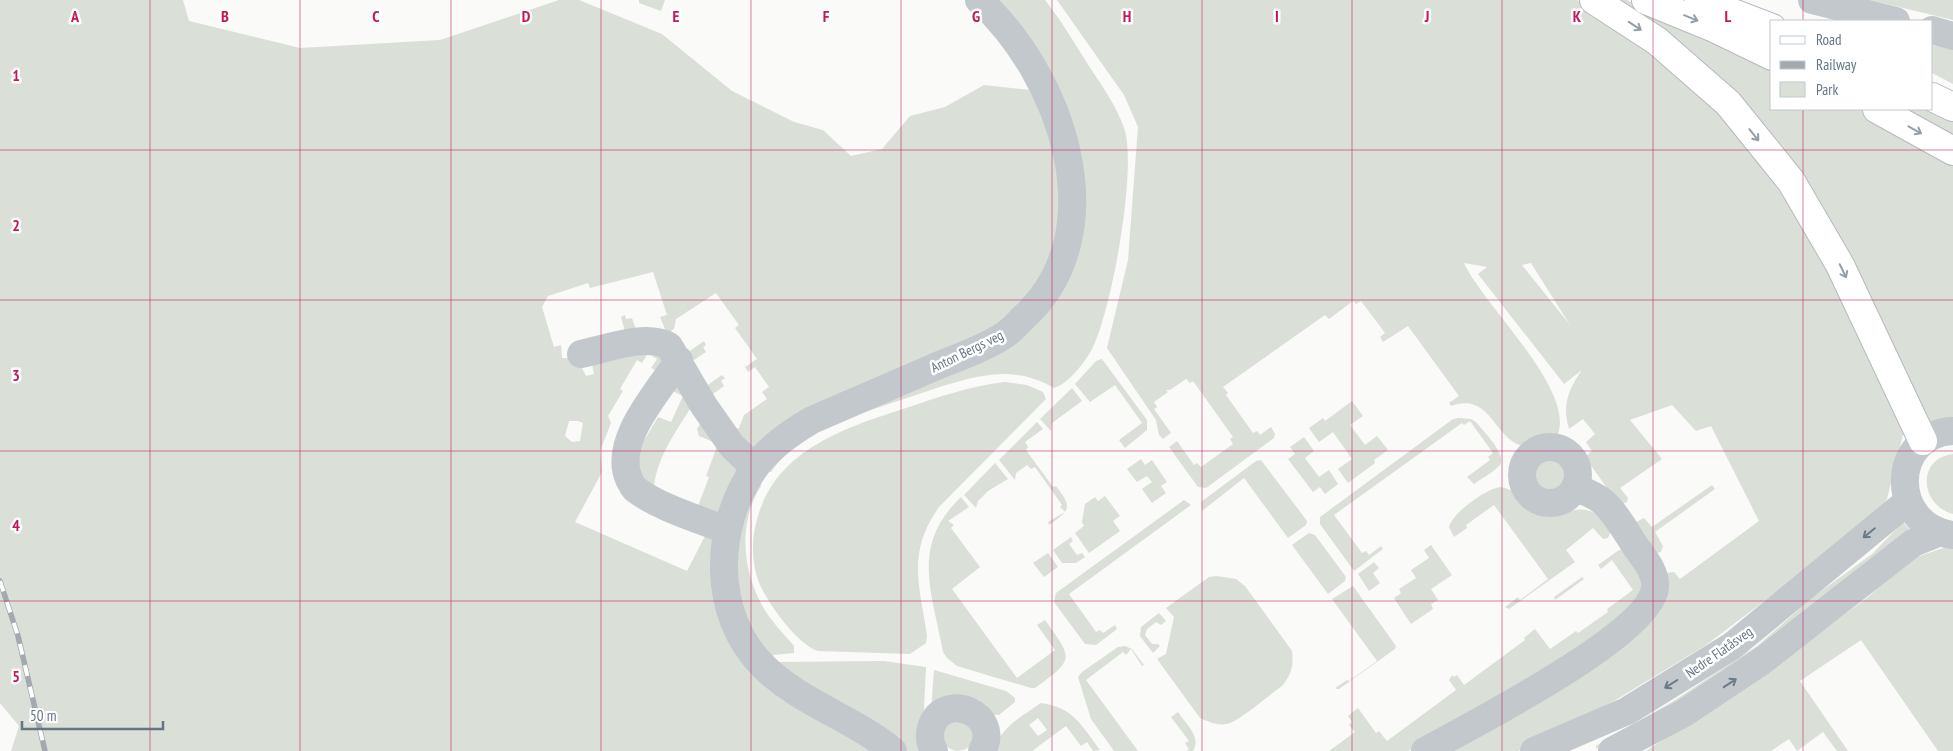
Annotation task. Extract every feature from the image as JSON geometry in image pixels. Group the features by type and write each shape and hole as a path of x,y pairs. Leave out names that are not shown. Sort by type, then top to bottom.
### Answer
{"main road":[{"path":"1594,0 1657,41 1728,102 1791,181 1840,265 1923,441"},
{"path":"1646,0 1712,27 1770,55"},
{"path":"1699,0 1770,27"},
{"path":"1933,98 1953,107"},
{"path":"1879,110 1953,151"}],"street":[{"name":"Anton Bergs veg","path":"893,751 784,685 761,664 742,637 729,606 724,579 726,530 736,497 754,468 788,434 812,420 1003,336 1034,308 1052,282 1064,257 1072,221 1072,189 1068,157 1057,116 1043,84 1025,53 994,13 979,0"},
{"path":"1812,0 1892,20"},
{"path":"1933,30 1953,36"},
{"path":"581,354 641,342 661,342 669,346 679,360 704,406 732,446 754,468"},
{"path":"679,360 636,422 627,444 626,473 633,488 652,499 726,530"},
{"path":"1945,534 1919,521 1907,502 1904,480 1909,458 1923,441 1943,431 1953,431"},
{"path":"1425,751 1550,680 1617,635 1644,610 1655,588 1652,572 1623,527 1602,501 1575,487"},
{"name":"Nedre Flatåsveg","path":"1534,751 1570,747 1732,646 1907,502"},
{"path":"1612,751 1684,713 1762,662 1827,613 1913,543 1945,534"},
{"path":"934,751 930,739 934,721 947,710 955,708 972,712 983,724 986,740 982,751"}],"green space":[{"path":"0,0 183,0 189,21 300,48 440,40 559,0 579,0 662,34 732,91 794,122 823,130 851,156 882,149 910,116 945,107 984,85 1039,91 1054,137 1063,185 1064,209 1062,233 1056,256 1046,278 1040,286 1014,318 994,333 797,420 777,433 754,455 749,454 734,444 726,435 722,425 733,430 739,428 744,415 767,399 762,392 769,387 755,367 748,372 745,367 757,359 735,328 739,325 716,293 676,319 674,329 667,334 660,317 667,315 653,272 590,288 588,283 548,296 542,307 554,347 561,345 562,358 577,358 586,376 594,374 592,364 598,355 627,347 648,346 658,348 665,353 670,361 664,374 651,368 657,359 648,353 642,363 637,360 620,389 623,391 608,416 611,423 600,451 602,472 575,522 687,571 706,534 712,535 717,540 717,579 724,614 736,642 754,666 775,686 799,703 881,751 11,751 19,726 0,703","holes":["569,421 583,423 580,441 572,442 565,436"]},
{"path":"639,0 665,0 661,11 639,3"},
{"path":"991,0 1045,0 1108,96 1124,128 1128,174 1120,240 1107,306 1099,333 1091,351 1070,378 1054,388 1023,376 1010,374 991,375 967,379 853,416 798,444 783,457 771,472 767,472 765,466 779,451 816,426 1001,346 1031,322 1048,303 1068,270 1079,236 1082,200 1078,163 1068,126 1053,90 1035,57 1014,26"},
{"path":"1057,0 1577,0 1637,37 1687,76 1768,166 1839,286 1904,431 1887,499 1878,515 1706,645 1614,701 1518,751 1442,751 1541,696 1667,573 1674,572 1680,579 1759,521 1711,426 1696,431 1672,405 1630,420 1662,459 1620,488 1628,498 1627,502 1619,505 1585,457 1592,451 1586,442 1595,434 1583,419 1569,429 1566,405 1573,384 1582,370 1564,384 1478,274 1487,267 1464,263 1474,281 1524,347 1553,394 1559,415 1558,434 1519,445 1510,440 1482,409 1464,403 1451,406 1449,403 1459,396 1408,326 1383,342 1380,337 1385,333 1361,301 1356,304 1353,301 1329,319 1325,315 1223,387 1228,393 1226,395 1253,433 1257,431 1260,435 1271,427 1275,434 1274,438 1206,488 1198,487 1169,447 1177,441 1194,465 1197,463 1201,467 1233,444 1230,439 1233,437 1193,381 1190,383 1186,379 1170,390 1166,390 1168,392 1154,402 1157,407 1154,409 1171,433 1163,439 1159,435 1156,420 1107,348 1128,260 1138,127 1124,95","holes":["1531,263 1570,325 1522,265"]},
{"path":"1612,0 1627,0 1770,64 1770,110 1863,110 1902,130 1953,163 1953,419 1928,424 1908,377 1838,238"},
{"path":"1870,0 1953,0 1953,20"},
{"path":"1933,45 1953,50 1953,84 1933,74"},
{"path":"1933,109 1953,115 1953,136 1902,110"},
{"path":"625,315 626,319 632,318 639,338 627,339 621,317"},
{"path":"704,341 706,345 703,347 706,352 688,364 684,355"},
{"path":"1102,359 1147,420 1147,430 1125,448 1119,440 1142,423 1115,385 1090,402 1075,384 1096,361"},
{"path":"722,375 725,378 721,381 724,386 706,399 702,389"},
{"path":"676,381 694,403 662,457 655,481 654,493 632,461 658,417 671,422 683,396 670,390"},
{"path":"1005,382 1027,385 1043,392 1046,399 939,507 929,523 919,554 918,569 927,635 926,643 910,654 818,651 802,641 785,624 771,604 758,580 755,566 753,543 755,528 763,502 776,480 792,462 812,447 857,425 955,392"},
{"path":"1072,388 1082,401 1052,423 1051,431 1040,419"},
{"path":"1352,401 1363,416 1350,425 1365,445 1377,436 1388,450 1374,460 1375,463 1348,483 1338,469 1352,459 1333,432 1319,442 1309,428 1323,418 1325,421"},
{"path":"1453,419 1471,419 1476,422 1497,449 1501,460 1500,465 1474,484 1467,477 1490,460 1488,457 1493,453 1470,421 1464,425 1462,423 1334,515 1362,553 1366,551 1369,555 1381,546 1383,549 1354,571 1320,524 1320,517"},
{"path":"702,421 741,468 723,515 697,509 709,477 706,476 718,444 699,436 697,429"},
{"path":"1037,422 1043,429 1025,442 1028,447 1026,450 1053,487 1056,486 1065,499 1067,508 1065,512 1035,467 1031,469 1027,465 1016,473 1015,480 999,460"},
{"path":"1304,437 1314,451 1305,458 1319,477 1329,470 1338,484 1325,494 1320,487 1313,492 1288,459 1295,454 1290,447"},
{"path":"1953,454 1953,514 1942,509 1934,501 1929,492 1927,482 1928,472 1933,464 1941,457"},
{"path":"1550,458 1561,463 1566,474 1561,485 1550,490 1539,485 1534,474 1539,463"},
{"path":"1141,459 1145,465 1152,460 1167,482 1161,486 1166,493 1152,503 1142,489 1152,482 1147,476 1137,482 1127,469"},
{"path":"1261,460 1307,521 1306,525 1288,538 1244,478 1202,511 1201,502 1256,461"},
{"path":"995,463 1008,479 988,491 978,501 976,508 964,495"},
{"path":"760,482 761,486 754,500 746,530 747,562 756,593 763,607 773,622 794,646 794,653 773,655 774,662 884,661 926,667 922,751 906,751 774,663 740,613 734,525"},
{"path":"1712,485 1715,489 1655,532 1663,546 1661,552 1657,553 1634,523 1644,518 1652,527"},
{"path":"1500,487 1506,488 1533,508 1539,510 1560,512 1586,510 1594,513 1603,520 1611,531 1608,538 1603,539 1593,528 1566,550 1575,562 1509,609 1505,607 1518,597 1520,600 1548,579 1494,505 1466,525 1467,528 1454,537 1449,527 1456,515 1470,502"},
{"path":"1105,496 1120,516 1113,521 1120,531 1089,553 1075,533 1084,526 1082,522 1085,504 1095,497 1098,501"},
{"path":"961,497 969,507 948,521 954,525 951,528 980,567 952,589 1017,678 1055,650 1037,625 1045,620 1061,643 1066,658 1057,671 1035,688 957,666 943,652 930,589 930,551 935,533 945,515"},
{"path":"1184,500 1191,505 1069,594 1096,632 1100,630 1103,633 1115,625 1117,629 1096,645 1085,644 1054,602 1056,593"},
{"path":"1065,512 1061,516 1049,525 1048,522"},
{"path":"1903,522 1912,532 1735,668 1596,749 1596,746 1605,740 1672,702 1757,646 1813,597 1872,554"},
{"path":"1309,533 1315,535 1346,577 1345,581 1328,594 1292,545"},
{"path":"1071,537 1073,541 1069,544 1077,555 1082,553 1085,557 1076,563 1062,563 1053,550"},
{"path":"1431,545 1452,575 1431,589 1438,600 1431,604 1433,609 1411,624 1394,598 1401,593 1399,589 1416,578 1411,570 1429,558 1424,550"},
{"path":"1943,548 1953,548 1953,751 1938,751 1861,640 1800,681 1848,751 1837,751 1823,732 1797,751 1789,739 1771,751 1646,751 1785,659 1868,597 1911,559"},
{"path":"1627,549 1642,567 1641,601 1551,671 1408,751 1329,751 1355,732 1349,725 1352,722 1348,716 1358,708 1376,733 1379,731 1387,741 1456,690 1449,680 1452,675 1454,677 1457,675 1464,685 1525,640 1524,638 1535,629 1550,649 1576,631 1578,633 1608,612 1607,609 1633,590 1612,560 1601,569 1598,565 1619,550"},
{"path":"1048,553 1058,567 1044,577 1033,563"},
{"path":"1374,562 1379,568 1373,573 1380,583 1369,591 1358,574"},
{"path":"1217,576 1236,579 1245,586 1292,651 1293,656 1291,670 1282,686 1242,716 1230,723 1222,724 1214,724 1200,718 1157,659 1166,654 1174,617 1166,608 1209,577"},
{"path":"1582,577 1584,579 1555,600 1554,597"},
{"path":"1353,586 1396,646 1395,649 1339,689 1337,689 1335,688 1347,680 1349,681 1377,661 1332,599"},
{"path":"1159,613 1166,621 1161,625 1156,622 1147,629 1145,635 1152,644 1160,646 1153,653 1140,636 1141,627"},
{"path":"1125,646 1132,649 1144,665 1142,666 1131,649 1126,655 1123,652 1086,680 1138,751 1114,751 1091,719 1078,677 1082,672 1118,647"},
{"path":"934,670 1006,691 1015,698 1015,702 999,715 931,710"},
{"path":"1041,703 1052,705 1069,713 1082,726 1100,750 1093,751 1087,742 1081,746 1066,726 1032,751 992,751 996,742 1007,729","holes":["1038,718 1047,730 1038,736 1029,725"]},
{"path":"1178,712 1194,735 1195,746 1193,751 1186,751 1189,749 1185,743 1189,741 1171,717"},
{"path":"958,721 969,725 973,736 969,747 958,751 947,747 943,736 947,725"}],"railway":[{"path":"0,581 18,636 45,751"}]}
